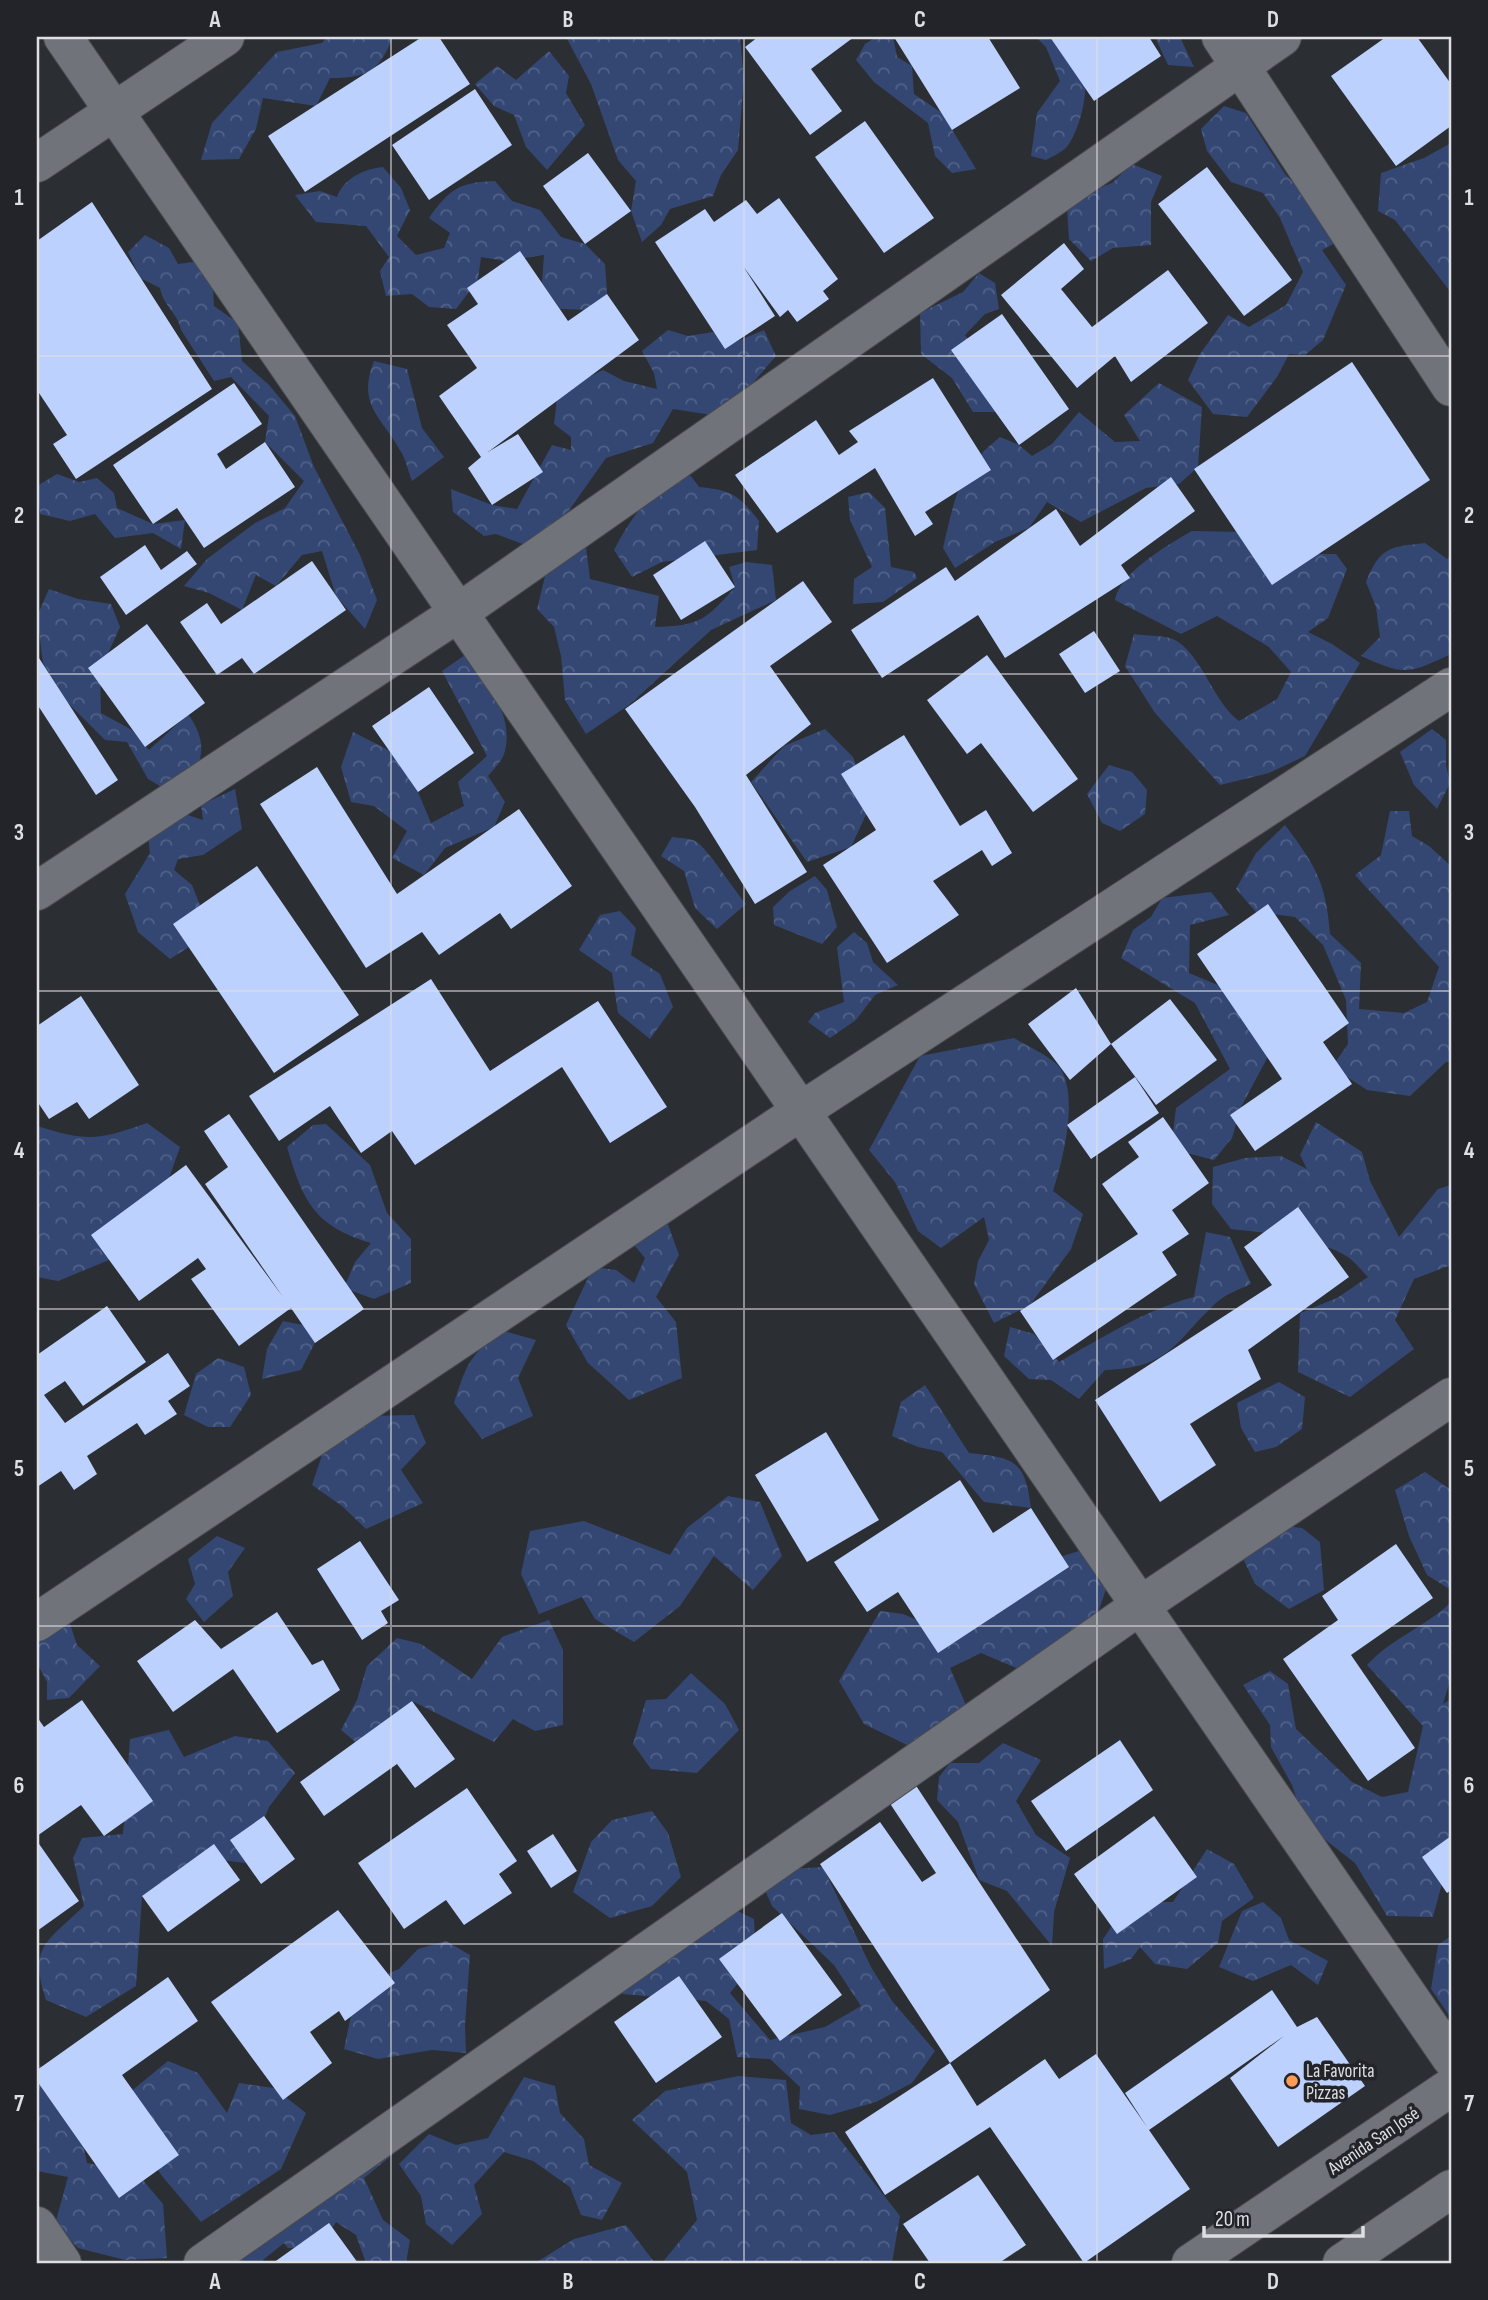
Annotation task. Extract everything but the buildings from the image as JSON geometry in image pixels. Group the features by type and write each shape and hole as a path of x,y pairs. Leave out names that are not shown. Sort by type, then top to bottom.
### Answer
{"street":[{"path":"63,37 1451,2058"},
{"path":"37,163 225,37"},
{"path":"37,891 458,612 1230,50 1282,37"},
{"path":"1230,50 1451,387"},
{"path":"37,1622 801,1111 1451,687"},
{"path":"203,2263 1141,1605 1451,1397"},
{"name":"Avenida San José","path":"1191,2263 1451,2087"},
{"path":"1342,2263 1451,2189"},
{"path":"37,2227 62,2263"}],"green space":[{"path":"327,37 393,37 382,58 370,71 353,77 330,78 316,106 263,98 256,129 239,159 201,160 212,123 277,52 322,43"},
{"path":"566,37 740,37 744,79 738,150 721,175 713,196 670,209 661,225 642,242 631,211 636,181 618,160 591,84"},
{"path":"876,37 893,37 897,57 912,66 914,94 942,113 976,169 952,173 935,156 928,123 874,82 856,60 865,44"},
{"path":"1036,37 1076,37 1086,77 1083,105 1075,132 1065,149 1046,160 1031,156 1037,113 1060,81 1046,47"},
{"path":"1155,37 1180,37 1194,67 1168,65"},
{"path":"549,51 569,76 566,93 585,125 547,170 526,147 514,115 494,106 475,84 497,66 516,80"},
{"path":"1224,106 1246,113 1285,174 1328,219 1337,242 1322,250 1346,285 1323,340 1305,355 1289,354 1277,377 1247,417 1213,414 1188,380 1200,354 1228,315 1249,327 1286,305 1303,272 1280,218 1263,193 1231,182 1207,151 1201,129"},
{"path":"1451,143 1449,290 1395,220 1378,211 1381,173 1424,158"},
{"path":"1132,164 1162,176 1151,202 1151,245 1113,248 1091,261 1069,239 1067,208 1089,192 1112,183"},
{"path":"383,167 401,188 410,210 397,236 416,255 444,248 450,233 429,218 449,194 473,183 495,181 512,201 540,210 561,237 585,244 605,264 607,294 593,310 560,309 542,283 544,255 505,261 481,257 478,280 456,309 429,307 412,294 386,296 380,271 389,257 366,226 316,222 295,195 320,191 337,197 344,185 356,176"},
{"path":"145,235 169,248 178,264 201,261 212,277 214,306 238,323 242,361 269,385 295,416 314,467 360,555 377,600 365,629 336,596 322,551 302,555 276,586 256,575 242,610 209,593 184,586 207,559 255,523 285,508 304,481 265,442 269,416 231,377 214,381 181,330 160,288 140,278 128,252"},
{"path":"979,273 995,283 999,309 985,314 965,335 987,371 995,412 973,412 952,378 921,354 920,313 963,292"},
{"path":"668,330 688,336 713,332 733,343 764,330 776,356 751,385 712,415 673,409 653,443 606,458 558,526 528,546 496,534 484,536 453,512 451,489 492,505 517,509 552,445 571,450 571,437 554,424 558,392 603,370 624,381 657,389 654,373 642,351"},
{"path":"374,361 407,369 422,428 444,457 412,481 402,454 369,399 369,376"},
{"path":"1159,383 1202,407 1198,467 1179,484 1146,488 1081,522 1047,502 1029,528 995,542 955,568 943,548 951,514 967,473 986,449 1000,437 1019,445 1032,456 1052,444 1079,412 1115,442 1140,441 1124,415"},
{"path":"679,472 691,476 699,487 727,492 746,505 759,521 757,550 662,562 632,577 614,550 642,507"},
{"path":"57,474 79,482 97,478 114,493 117,508 153,524 185,520 181,549 153,533 115,538 95,514 70,521 40,514 37,486"},
{"path":"869,492 885,508 891,567 914,572 917,578 883,602 853,604 854,579 872,567 850,520 848,497"},
{"path":"1192,531 1245,532 1285,554 1336,554 1347,569 1328,618 1308,632 1360,663 1305,756 1269,773 1220,785 1155,713 1125,666 1134,634 1169,638 1183,645 1230,713 1239,721 1277,699 1291,672 1269,647 1217,616 1181,634 1115,600 1125,580 1146,560"},
{"path":"1425,543 1447,559 1451,554 1451,654 1425,666 1406,670 1388,667 1361,656 1380,637 1376,607 1366,582 1371,570 1387,551"},
{"path":"586,547 590,579 659,596 655,627 692,623 709,614 735,587 729,567 746,562 772,565 776,600 711,630 629,705 586,734 565,700 561,656 554,627 537,609 550,556"},
{"path":"49,589 78,599 111,604 120,627 100,671 101,713 132,730 149,750 188,714 200,737 200,757 193,776 179,797 148,779 127,742 105,740 67,702 43,663 37,616"},
{"path":"465,655 497,700 506,727 504,754 488,776 505,802 494,827 445,848 424,875 392,858 407,831 374,806 351,802 341,767 353,732 414,763 418,792 431,823 464,806 458,782 487,756 442,671"},
{"path":"825,729 853,757 871,804 851,847 807,862 751,782 784,746"},
{"path":"1432,729 1446,740 1446,765 1450,783 1437,809 1414,785 1400,752"},
{"path":"1109,765 1132,772 1147,790 1145,814 1120,831 1102,823 1087,794"},
{"path":"235,789 242,829 203,855 178,859 174,870 192,885 211,933 170,959 138,932 125,894 150,853 147,828 185,814 203,820 201,805"},
{"path":"1390,811 1409,811 1412,836 1429,846 1451,866 1451,1062 1446,1062 1410,1096 1367,1090 1332,1067 1348,1044 1346,1000 1323,945 1295,917 1256,912 1236,889 1256,853 1285,825 1305,852 1318,876 1326,901 1330,934 1361,963 1359,1009 1404,1013 1427,1002 1439,967 1355,875 1381,855"},
{"path":"672,837 690,839 700,845 746,904 717,929 695,908 684,871 661,856"},
{"path":"815,876 827,890 837,927 822,944 774,925 773,907 790,891"},
{"path":"1211,892 1229,915 1190,925 1189,973 1239,994 1272,1049 1241,1107 1232,1138 1214,1160 1171,1149 1176,1108 1230,1069 1195,1003 1121,958 1133,930 1151,917 1162,898"},
{"path":"620,911 636,928 631,955 660,974 673,1007 650,1039 618,1013 612,973 579,950 600,915"},
{"path":"854,932 867,943 873,962 898,985 875,995 856,1020 830,1038 808,1022 815,1013 844,1002 837,947"},
{"path":"1014,1038 1052,1060 1066,1080 1069,1111 1067,1129 1053,1191 1083,1214 1071,1249 1030,1305 994,1323 974,1284 978,1261 989,1240 984,1217 941,1248 918,1231 895,1182 869,1150 920,1056"},
{"path":"1316,1122 1362,1152 1370,1181 1399,1237 1438,1189 1451,1185 1451,1265 1414,1279 1395,1320 1414,1349 1350,1397 1298,1372 1300,1313 1337,1298 1368,1277 1348,1257 1323,1245 1275,1234 1231,1229 1212,1204 1213,1167 1245,1158 1281,1156 1307,1169 1300,1155"},
{"path":"147,1123 180,1147 154,1221 109,1260 58,1281 37,1277 37,1126 69,1135 93,1137"},
{"path":"326,1124 370,1165 387,1213 411,1239 411,1283 374,1299 344,1288 355,1262 371,1243 336,1228 314,1209 299,1182 287,1147 313,1125"},
{"path":"666,1219 679,1255 656,1297 676,1322 682,1378 629,1400 588,1363 566,1325 593,1267 616,1270 634,1283 645,1258 630,1240"},
{"path":"1206,1232 1230,1237 1251,1284 1217,1302 1181,1340 1158,1358 1127,1368 1105,1370 1079,1399 1051,1380 1029,1379 1004,1356 1010,1327 1034,1334 1059,1362 1141,1317 1194,1297"},
{"path":"283,1321 322,1329 301,1370 262,1379 267,1349"},
{"path":"504,1331 536,1340 518,1378 533,1416 482,1439 454,1403 462,1379 476,1353"},
{"path":"218,1358 244,1367 251,1395 230,1427 208,1427 184,1415 196,1374"},
{"path":"1279,1382 1305,1397 1302,1429 1276,1447 1255,1452 1241,1428 1237,1403"},
{"path":"925,1385 969,1453 997,1457 1015,1464 1025,1480 1031,1508 984,1502 942,1452 918,1447 892,1436 901,1402"},
{"path":"414,1415 426,1443 401,1470 423,1503 366,1529 342,1506 312,1485 324,1449 369,1416"},
{"path":"1425,1472 1451,1490 1451,1590 1427,1575 1409,1536 1395,1490"},
{"path":"728,1496 760,1502 782,1556 753,1590 714,1556 680,1606 634,1642 595,1619 582,1597 539,1614 521,1574 530,1531 584,1521 670,1555 687,1528"},
{"path":"1284,1526 1302,1528 1320,1542 1324,1590 1289,1609 1255,1584 1242,1556"},
{"path":"217,1536 245,1548 228,1572 233,1596 204,1622 186,1599 195,1584 188,1559"},
{"path":"1082,1550 1110,1577 1088,1643 1021,1670 981,1653 950,1668 966,1705 907,1745 864,1724 839,1681 880,1611 903,1614 950,1634 1009,1573"},
{"path":"1450,1603 1451,1677 1443,1704 1451,1699 1451,1850 1433,1917 1387,1916 1355,1863 1305,1824 1292,1785 1271,1747 1270,1725 1243,1685 1270,1671 1288,1684 1296,1729 1352,1782 1382,1797 1408,1792 1423,1726 1367,1665 1387,1647"},
{"path":"67,1615 77,1645 100,1666 69,1698 47,1700 47,1682 37,1663 37,1632"},
{"path":"549,1620 563,1650 563,1725 535,1731 513,1719 494,1742 412,1701 365,1750 341,1730 357,1700 367,1666 397,1638 421,1644 472,1679 502,1637"},
{"path":"691,1673 725,1704 739,1730 697,1773 651,1769 633,1744 646,1700 666,1699"},
{"path":"169,1730 184,1757 235,1736 268,1741 295,1773 269,1807 246,1863 196,1857 142,1896 136,1986 86,2017 46,2000 39,1968 40,1956 51,1937 84,1906 73,1858 82,1838 123,1834 130,1739"},
{"path":"1003,1743 1041,1760 1016,1801 1036,1835 1070,1858 1054,1912 1052,1946 1007,1891 979,1880 958,1822 937,1800 939,1777 950,1763 979,1763"},
{"path":"652,1811 668,1833 681,1877 652,1906 610,1918 573,1892 591,1842 612,1820"},
{"path":"1207,1849 1234,1864 1254,1898 1222,1921 1218,1943 1187,1969 1155,1964 1140,1947 1131,1959 1104,1969 1103,1939 1128,1902 1173,1902"},
{"path":"823,1867 871,1967 892,2001 935,2051 912,2083 876,2102 830,2115 799,2109 800,2087 770,2059 737,2057 729,2019 706,2001 622,1994 629,1962 364,2178 383,2220 410,2240 406,2263 366,2263 356,2235 336,2222 320,2247 288,2248 284,2243 263,2260 264,2263 234,2263 271,2235 263,2232 259,2207 295,2187 315,2163 351,2174 630,1961 675,1948 731,1908 754,1919 756,1961 730,1993 770,2040 825,2027 861,2006 834,1965 772,1906 764,1888 774,1870"},
{"path":"1263,1902 1281,1918 1289,1940 1328,1961 1318,1985 1291,1965 1253,1981 1219,1967 1242,1911"},
{"path":"1451,1936 1451,2018 1431,1989 1438,1945"},
{"path":"446,1941 470,1955 465,2025 466,2053 432,2050 378,2059 344,2049 357,1987 399,1969 418,1949"},
{"path":"168,2061 198,2073 227,2113 239,2083 274,2088 306,2113 281,2169 201,2222 162,2176 138,2139 124,2097"},
{"path":"37,2063 72,2093 87,2163 137,2173 163,2204 167,2258 125,2260 78,2248 55,2224 68,2177 37,2171"},
{"path":"738,2076 786,2080 791,2123 811,2135 834,2132 900,2216 892,2263 662,2263 697,2220 687,2172 632,2120 665,2091"},
{"path":"524,2077 555,2086 560,2113 584,2139 589,2165 622,2183 602,2220 581,2215 570,2187 533,2161 504,2152 474,2185 482,2214 452,2245 426,2224 421,2196 399,2164 429,2134 456,2145 488,2138"},
{"path":"626,2225 655,2263 535,2263 574,2239"}],"place":[{"name":"La Favorita Pizzas","path":"1292,2081"}]}
